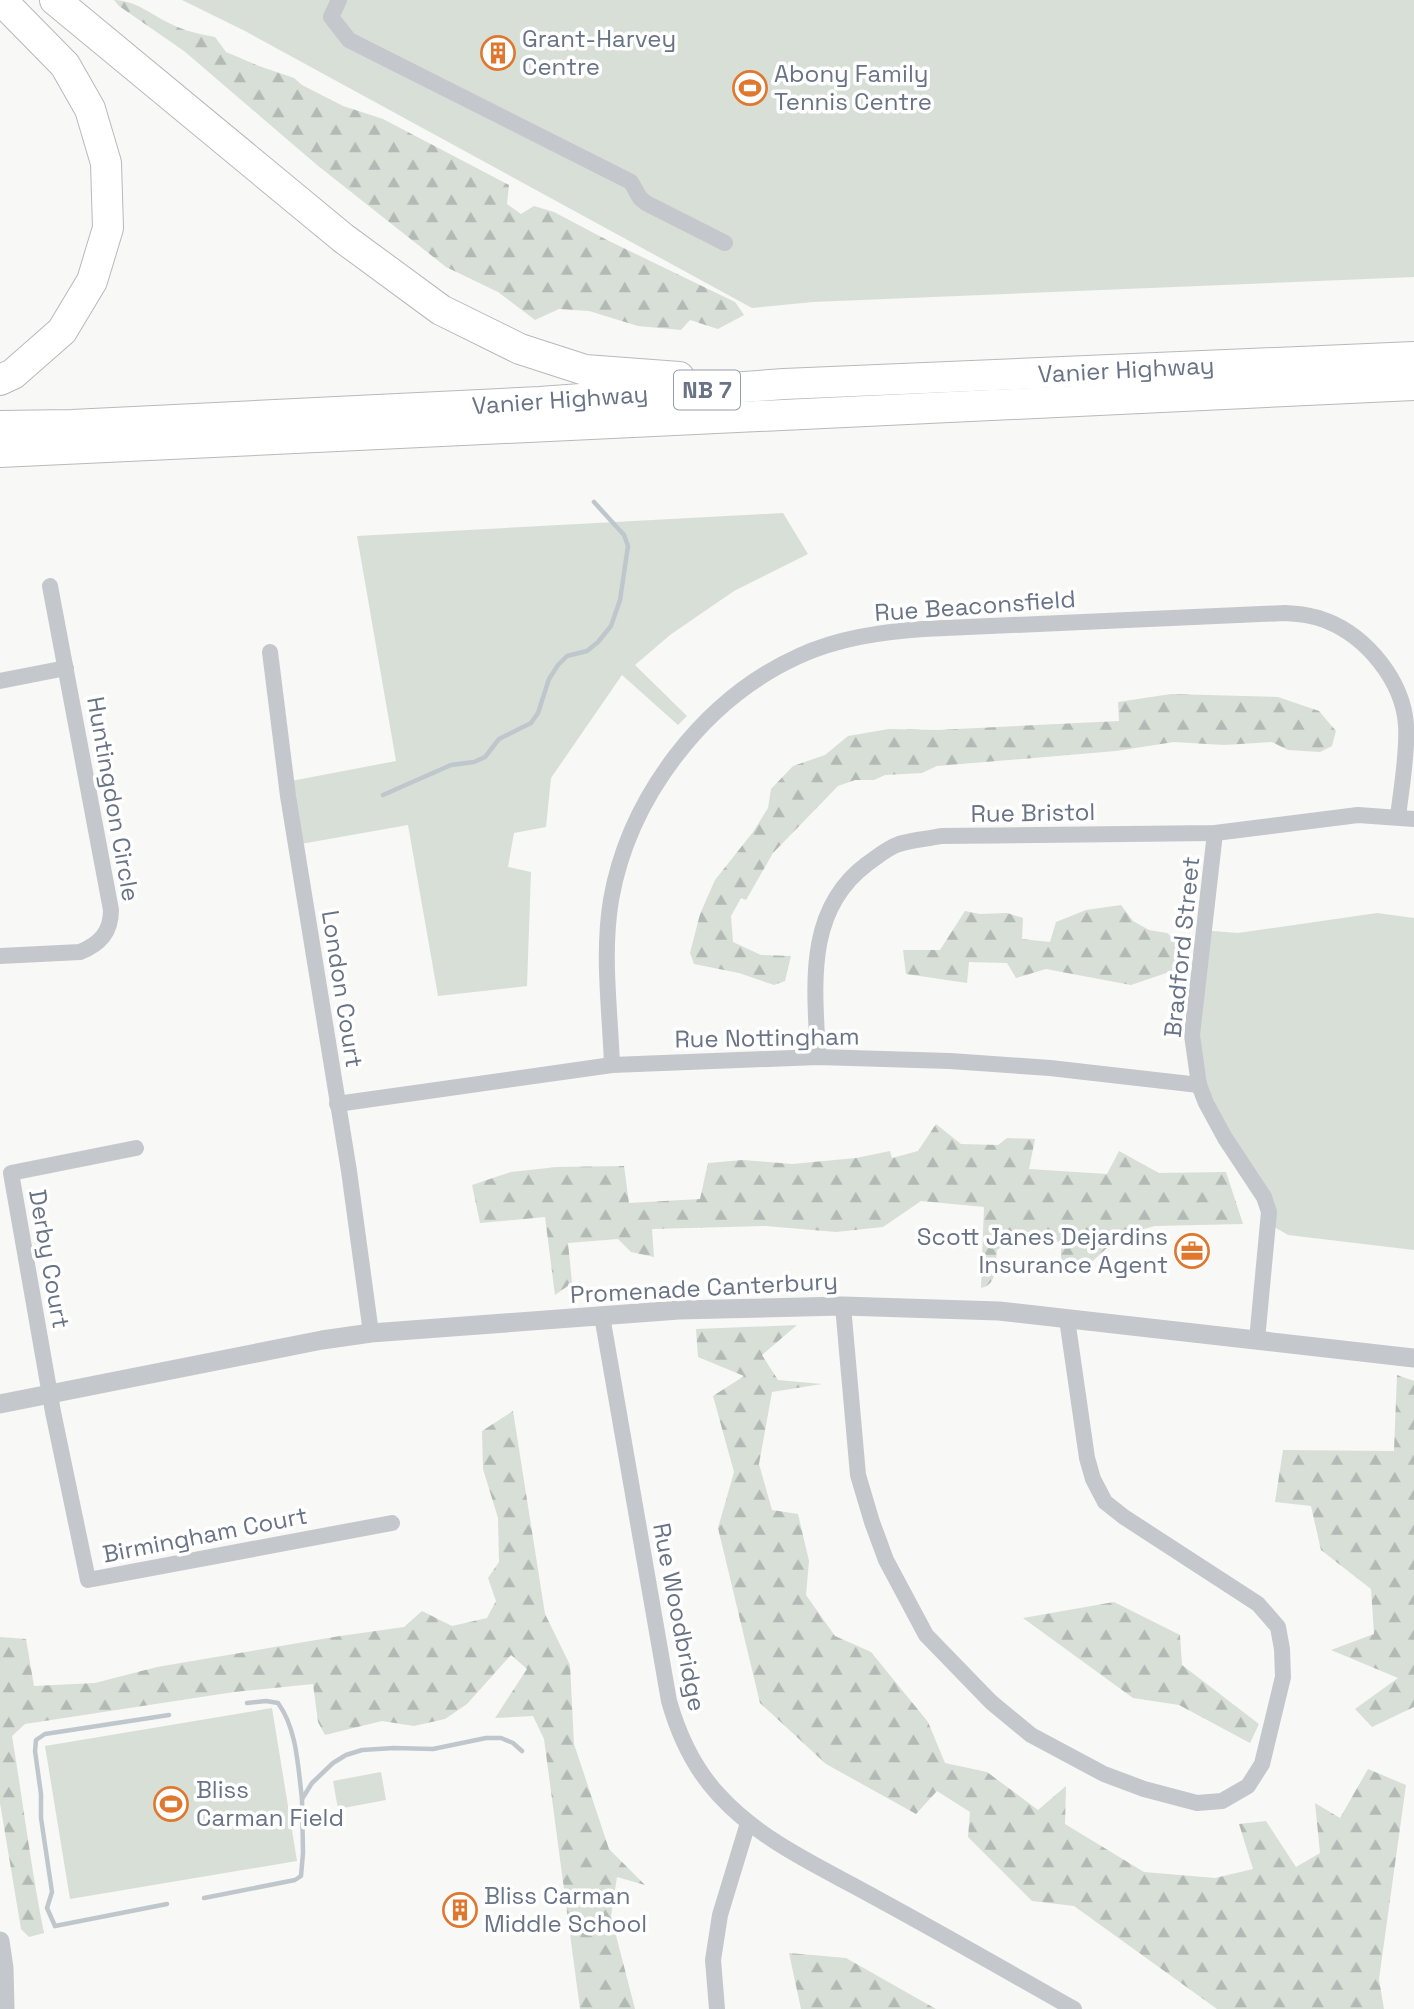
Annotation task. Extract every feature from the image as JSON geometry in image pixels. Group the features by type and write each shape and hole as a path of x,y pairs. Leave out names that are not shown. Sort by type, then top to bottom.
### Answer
{"highway":[{"path":"0,380 13,374 62,331 92,281 108,228 106,163 89,109 65,65 1,0"},
{"path":"55,0 343,238 441,310 520,349 585,370 784,384"},
{"name":"Vanier Highway","path":"0,426 72,425 540,402 784,384 1414,357"},
{"name":"Vanier Highway","path":"0,452 1414,385"}],"street":[{"path":"339,0 331,17 341,33 357,45 631,182 646,204 725,243"},
{"path":"50,586 66,668"},
{"name":"Rue Beaconsfield","path":"612,1065 607,936 612,898 630,835 649,796 694,732 713,715 762,677 798,656 821,648 865,635 923,629 1232,614 1284,613 1315,617 1337,625 1363,644 1382,666 1396,690 1403,706 1406,725 1406,818"},
{"name":"London Court","path":"270,652 288,796 349,1171 371,1333"},
{"name":"Huntingdon Circle","path":"0,681 66,668 111,910 107,932 100,941 80,953 0,956"},
{"name":"Rue Bristol","path":"818,1057 816,968 825,916 837,895 856,873 897,845 941,836 1216,833 1358,816 1406,818"},
{"name":"Bradford Street","path":"1216,833 1192,1035 1199,1085 1206,1103 1264,1197 1269,1212 1257,1340"},
{"name":"Rue Nottingham","path":"337,1104 612,1065 818,1057 950,1061 1050,1068 1199,1085"},
{"name":"Derby Court","path":"50,1395 11,1172 136,1148"},
{"path":"843,1306 858,1475 886,1560 926,1635 991,1702 1031,1735 1104,1774 1144,1788 1197,1803 1222,1801 1248,1786 1262,1763 1283,1677 1278,1627 1258,1604 1105,1502 1093,1479 1087,1458 1067,1319"},
{"name":"Promenade Canterbury","path":"0,1404 322,1340 371,1333 679,1310 843,1306 999,1311 1414,1358"},
{"name":"Rue Woodbridge","path":"601,1316 668,1701 692,1761 718,1795 748,1823 801,1858 1074,2009"},
{"name":"Birmingham Court","path":"50,1395 88,1580 392,1523"},
{"path":"717,2009 713,1960 716,1938 720,1915 748,1823"},
{"path":"0,1941 5,2009"}],"green space":[{"path":"114,0 136,5 182,29 215,37 226,52 294,78 302,85 343,106 383,119 509,185 507,204 521,214 534,206 554,212 735,302 744,315 718,329 690,320 681,330 638,326 589,311 559,309 535,320 498,292 446,267 317,165 184,51"},
{"path":"182,0 1414,0 1414,277 813,302 752,308 245,31"},
{"path":"783,513 808,554 734,591 670,635 635,665 687,716 678,725 622,675 551,778 546,827 514,833 508,867 531,872 527,986 438,996 408,825 295,845 286,782 396,761 357,536"},
{"path":"1171,694 1278,697 1319,711 1336,731 1332,746 1320,752 1288,750 1272,742 1224,745 1174,742 1116,751 937,766 922,773 855,780 838,786 773,853 746,900 741,898 731,916 733,942 761,955 791,956 785,981 774,985 739,973 694,964 690,953 700,914 715,880 753,832 768,808 771,789 793,766 825,755 848,736 889,729 937,730 1119,721 1118,702"},
{"path":"1121,905 1133,921 1149,930 1167,933 1179,943 1175,953 1183,960 1178,969 1131,985 1046,969 1016,978 1007,963 969,962 967,983 906,974 903,950 940,950 965,911 980,914 1007,913 1023,918 1022,939 1050,942 1056,922 1086,910"},
{"path":"1377,913 1414,918 1414,1250 1288,1235 1269,1224 1199,1085 1200,930 1238,933"},
{"path":"936,1124 961,1144 998,1145 1007,1138 1035,1139 1029,1169 1107,1174 1119,1151 1159,1173 1226,1172 1243,1224 1155,1226 1121,1235 1083,1270 1071,1276 1061,1267 1061,1242 1015,1239 997,1250 993,1278 981,1288 984,1207 921,1201 883,1227 836,1232 766,1226 652,1229 654,1257 631,1252 618,1239 568,1243 572,1283 555,1295 545,1217 480,1223 472,1185 511,1172 557,1167 624,1166 629,1203 700,1199 708,1163 743,1160 792,1164 856,1158 890,1151 892,1158 918,1151"},
{"path":"797,1325 762,1355 778,1380 822,1384 772,1392 759,1464 772,1510 798,1514 809,1561 806,1595 835,1636 871,1652 928,1722 945,1763 987,1772 1038,1810 1066,1786 1065,1824 1144,1872 1215,1878 1253,1869 1239,1824 1266,1821 1296,1867 1320,1853 1315,1803 1340,1818 1368,1769 1406,1785 1379,1979 1384,2009 1217,2009 1074,1906 1032,1901 968,1837 970,1812 937,1791 916,1814 826,1764 760,1703 718,1528 734,1472 713,1396 744,1376 698,1357 696,1329"},
{"path":"1397,1375 1414,1381 1414,1707 1372,1727 1355,1709 1398,1678 1331,1650 1374,1634 1371,1589 1321,1550 1311,1506 1275,1502 1283,1450 1394,1451"},
{"path":"513,1411 545,1614 570,1665 574,1744 609,1849 645,1885 617,1877 611,1916 635,2009 580,2009 544,1739 533,1716 495,1718 527,1669 511,1655 467,1704 445,1719 414,1726 382,1721 325,1735 318,1722 313,1684 234,1692 25,1724 12,1736 44,1933 29,1937 21,1929 0,1803 0,1637 26,1639 34,1686 95,1683 157,1667 404,1627 422,1611 452,1626 487,1618 496,1601 488,1578 499,1562 498,1518 483,1469 482,1431"},
{"path":"1114,1602 1180,1635 1182,1665 1259,1724 1250,1743 1179,1705 1133,1698 1023,1618"},
{"name":"Bliss Carman Field","path":"272,1708 297,1861 70,1899 45,1746"},
{"path":"381,1772 386,1800 338,1809 333,1781"},
{"path":"789,1953 846,1958 936,2009 801,2009"}],"waterway":[{"path":"383,795 451,765 474,762 485,757 499,739 531,723 538,713 549,679 558,665 567,656 587,651 611,626 620,600 628,546 624,535 594,502"},
{"path":"247,1703 278,1703 284,1713 296,1749 302,1799"},
{"path":"55,1926 47,1908 52,1892 41,1818 36,1740 45,1734 169,1715"},
{"path":"204,1898 295,1880 301,1876 302,1799 312,1783 346,1755 362,1750 433,1749 486,1738 501,1738 522,1751"},
{"path":"55,1926 167,1904"}],"place":[{"name":"Grant-Harvey Centre","path":"498,53"},
{"name":"Abony Family Tennis Centre","path":"750,88"},
{"name":"Scott Janes Dejardins Insurance Agent","path":"1192,1251"},
{"name":"Bliss Carman Field","path":"171,1804"},
{"name":"Bliss Carman Middle School","path":"460,1910"}]}
